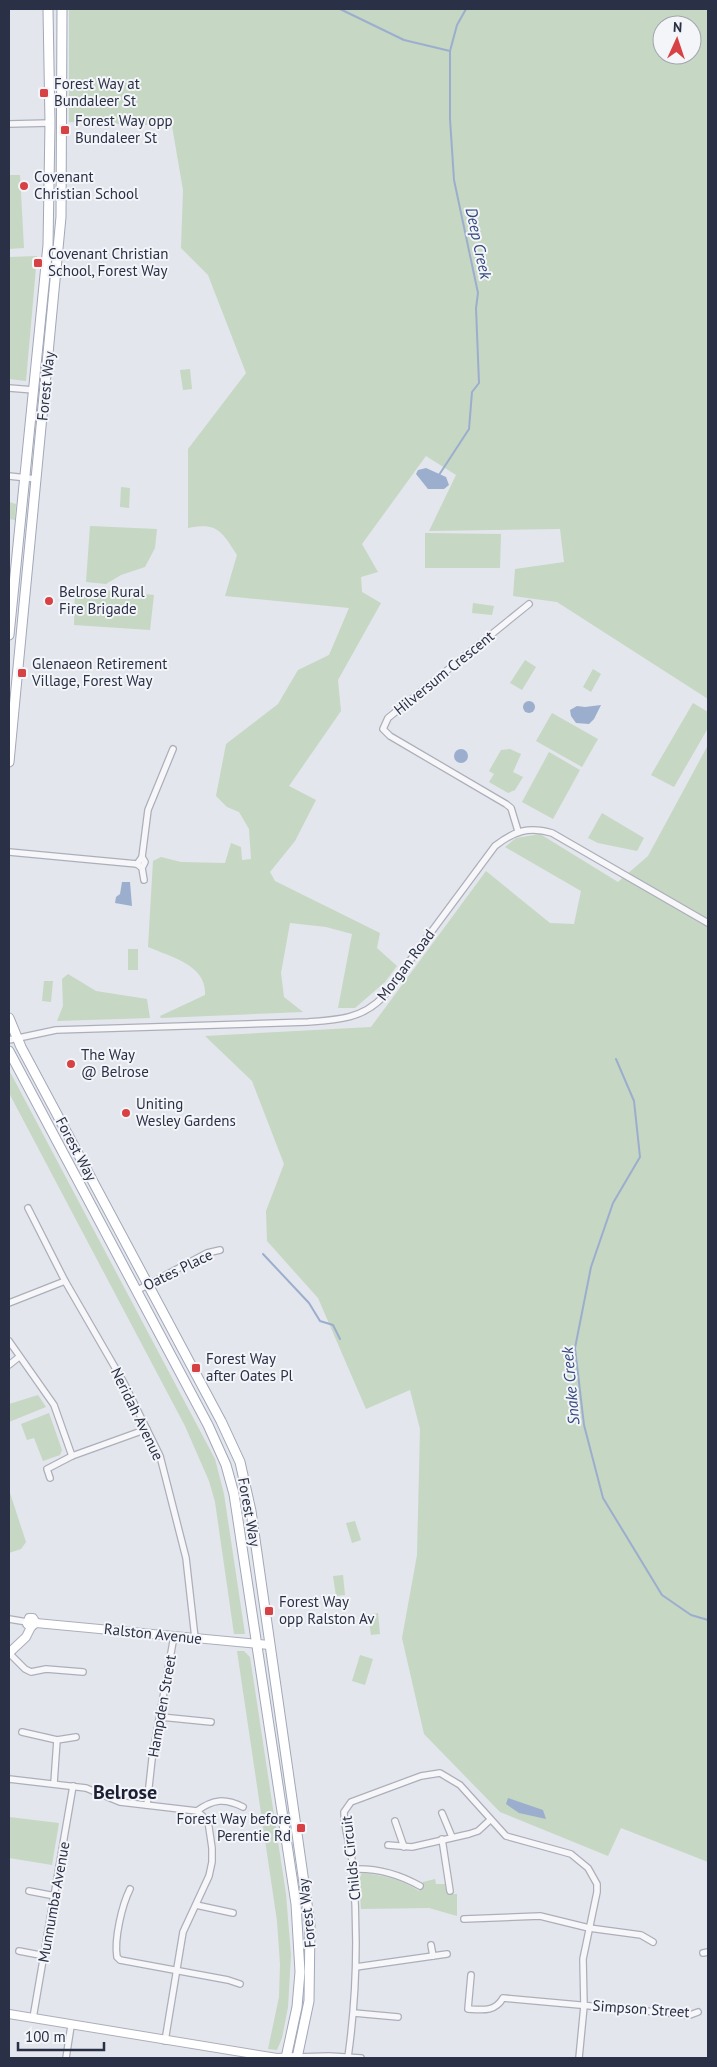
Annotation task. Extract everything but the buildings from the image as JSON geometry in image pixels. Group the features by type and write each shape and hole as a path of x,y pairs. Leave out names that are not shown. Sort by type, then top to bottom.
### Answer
{"main road":[{"name":"Forest Way","path":"9,635 48,245 50,123 48,9"},
{"name":"Forest Way","path":"9,762 61,217 62,9"},
{"name":"Forest Way","path":"9,1018 13,1039 221,1421 240,1462 250,1511 310,1925 310,1991 297,2058"},
{"name":"Forest Way","path":"9,1051 215,1438 226,1465 234,1494 300,1937 301,1962 298,1995 286,2058"}],"street":[{"path":"9,124 50,123"},
{"path":"9,388 34,390"},
{"path":"9,476 36,479"},
{"name":"Hilversum Crescent","path":"518,831 511,808 506,804 390,736 383,729 388,718 530,604"},
{"path":"144,880 139,866 142,857 148,810 173,749"},
{"path":"518,831 538,829 552,833 708,923"},
{"name":"Morgan Road","path":"13,1039 56,1030 308,1022 345,1019 362,1014 383,997 495,846 518,831"},
{"path":"9,852 139,866"},
{"name":"Neridah Avenue","path":"28,1208 65,1281 124,1383 160,1456 186,1558 195,1638"},
{"name":"Oates Place","path":"136,1291 207,1253 220,1250"},
{"path":"9,1303 65,1281"},
{"path":"9,1341 54,1404 72,1456"},
{"path":"9,1366 19,1357"},
{"path":"50,1478 47,1469 72,1456 147,1429"},
{"name":"Ralston Avenue","path":"9,1620 31,1624 270,1645"},
{"path":"31,1624 26,1637 9,1653 25,1669 31,1672 46,1669 83,1672"},
{"name":"Hampden Street","path":"147,1805 152,1759 174,1636"},
{"path":"161,1717 211,1722"},
{"path":"22,1732 57,1740 76,1737"},
{"path":"54,1783 57,1740"},
{"name":"Childs Circuit","path":"348,2057 354,2013 356,1967 353,1870 344,1818 347,1806 351,1802 420,1776 440,1773 452,1779 506,1836 571,1854 588,1868 597,1884 583,1959 584,2006 579,2058"},
{"path":"9,1778 86,1788 115,1801 197,1811 208,1821 212,1848 209,1876 183,1932 165,2040"},
{"name":"Munnumba Avenue","path":"33,2018 73,1786"},
{"path":"197,1811 208,1802 221,1800 243,1807"},
{"path":"442,1813 452,1837"},
{"path":"388,1845 404,1847 478,1831 490,1820"},
{"path":"394,1821 404,1847"},
{"path":"442,1839 450,1891"},
{"path":"353,1870 372,1869 399,1876 420,1886"},
{"path":"130,1889 124,1900 117,1956 125,1963 228,1980 240,1984"},
{"path":"29,1890 55,1896"},
{"path":"196,1904 233,1913"},
{"path":"464,1919 530,1916 589,1928 641,1935 653,1942"},
{"path":"431,1945 432,1956"},
{"path":"19,1951 45,1956"},
{"path":"356,1967 446,1954"},
{"name":"Simpson Street","path":"471,1975 468,2009 488,2011 499,2004 503,1998 690,2015 698,2012"},
{"path":"354,2013 398,2017"},
{"path":"9,2014 71,2026 165,2040 227,2054 286,2058 361,2058"},
{"path":"66,2058 71,2026"}],"green space":[{"path":"69,9 708,9 708,699 557,602 513,596 515,569 564,562 560,529 429,531 456,475 426,456 362,544 378,572 361,577 362,592 381,603 338,680 341,711 289,786 316,800 295,841 270,872 275,881 380,933 377,948 397,966 385,982 355,1008 338,1008 352,934 326,927 290,923 281,973 284,997 303,1012 161,1018 160,1016 205,995 204,985 194,969 177,959 148,947 153,861 161,857 181,862 225,863 231,843 241,847 242,860 251,859 249,829 239,812 227,807 216,796 226,744 278,704 298,670 329,655 349,608 225,596 237,555 223,535 213,528 198,526 188,528 188,449 246,373 208,275 181,248 183,190 172,126 69,122"},
{"path":"9,175 20,175 24,248 9,249"},
{"path":"37,256 26,381 9,379 9,257"},
{"path":"190,369 192,389 183,390 180,370"},
{"path":"121,487 130,488 129,508 120,507"},
{"path":"9,502 16,504 15,520 9,519"},
{"path":"90,526 157,529 155,548 145,567 121,575 106,584 86,582"},
{"path":"425,533 501,534 500,568 425,568"},
{"path":"75,587 154,595 150,630 74,625"},
{"path":"473,603 494,606 492,615 472,613"},
{"path":"525,660 536,667 522,690 510,683"},
{"path":"593,669 601,674 591,692 583,687"},
{"path":"693,703 708,712 708,728 674,787 651,775"},
{"path":"552,713 598,739 582,767 536,741"},
{"path":"708,745 708,1862 621,1828 608,1856 500,1812 424,1734 402,1638 417,1555 420,1429 410,1390 366,1409 318,1298 267,1241 266,1211 284,1164 252,1081 205,1036 371,1027 486,871 550,923 574,924 581,891 505,847 516,838 540,834 618,882 648,856"},
{"path":"510,749 521,754 513,772 523,777 515,790 508,793 489,782 494,774 489,771 501,750"},
{"path":"549,752 580,770 553,819 522,802"},
{"path":"602,813 644,838 637,851 598,843 588,838"},
{"path":"128,949 138,949 138,970 128,970"},
{"path":"68,974 96,991 147,999 150,1018 57,1021 63,1006 62,979"},
{"path":"44,981 53,981 51,1002 42,1001"},
{"path":"9,1070 215,1459 224,1494 245,1634 234,1634 215,1502 209,1481 185,1426 9,1093"},
{"path":"38,1395 46,1407 9,1422 9,1404"},
{"path":"49,1413 62,1450 60,1455 43,1461 34,1438 27,1440 21,1424"},
{"path":"9,1490 26,1542 21,1549 9,1553"},
{"path":"355,1521 361,1540 352,1543 346,1523"},
{"path":"343,1575 345,1595 336,1596 333,1576"},
{"path":"378,1613 380,1634 371,1635 368,1615"},
{"path":"237,1651 244,1651 250,1657 286,1894 291,1955 288,2007 282,2038 277,2050 268,2049 279,1997 280,1964 277,1921"},
{"path":"360,1655 373,1659 365,1685 352,1681"},
{"path":"9,1817 59,1823 52,1865 9,1858"},
{"path":"362,1873 391,1878 419,1891 423,1882 435,1879 436,1884 445,1884 447,1894 457,1894 457,1916 429,1908 361,1909 359,1879"}],"water":[{"path":"426,468 446,477 449,485 444,489 428,489 416,474 418,470"},
{"path":"527,701 531,701 535,707 531,713 527,713 523,709 523,705"},
{"path":"601,705 594,719 589,724 576,723 571,716 570,710 577,706"},
{"path":"458,749 464,749 468,756 464,763 458,763 454,759 454,753"},
{"path":"122,882 130,882 132,906 115,903 116,897 120,894"},
{"path":"508,1798 543,1810 546,1819 519,1813 506,1804"}],"waterway":[{"path":"340,9 404,40 450,51"},
{"name":"Deep Creek","path":"439,475 469,429 472,392 479,383 476,308 478,293 454,180 450,119 450,51 457,25 466,9"},
{"name":"Snake Creek","path":"616,1059 634,1101 640,1157 613,1203 591,1267 575,1348 584,1425 603,1498 662,1595 691,1615 708,1620"},
{"path":"263,1254 309,1303 320,1321 333,1325 340,1339"}],"place":[{"name":"Forest Way at Bundaleer St","path":"44,93"},
{"name":"Forest Way opp Bundaleer St","path":"65,130"},
{"name":"Covenant Christian School","path":"24,186"},
{"name":"Covenant Christian School, Forest Way","path":"38,263"},
{"name":"Belrose Rural Fire Brigade","path":"49,601"},
{"name":"Glenaeon Retirement Village, Forest Way","path":"22,673"},
{"name":"The Way @ Belrose","path":"71,1064"},
{"name":"Uniting Wesley Gardens","path":"126,1113"},
{"name":"Forest Way after Oates Pl","path":"196,1368"},
{"name":"Forest Way opp Ralston Av","path":"269,1611"},
{"name":"Forest Way before Perentie Rd","path":"301,1828"}],"district":[{"name":"Belrose","path":"125,1792"}]}
